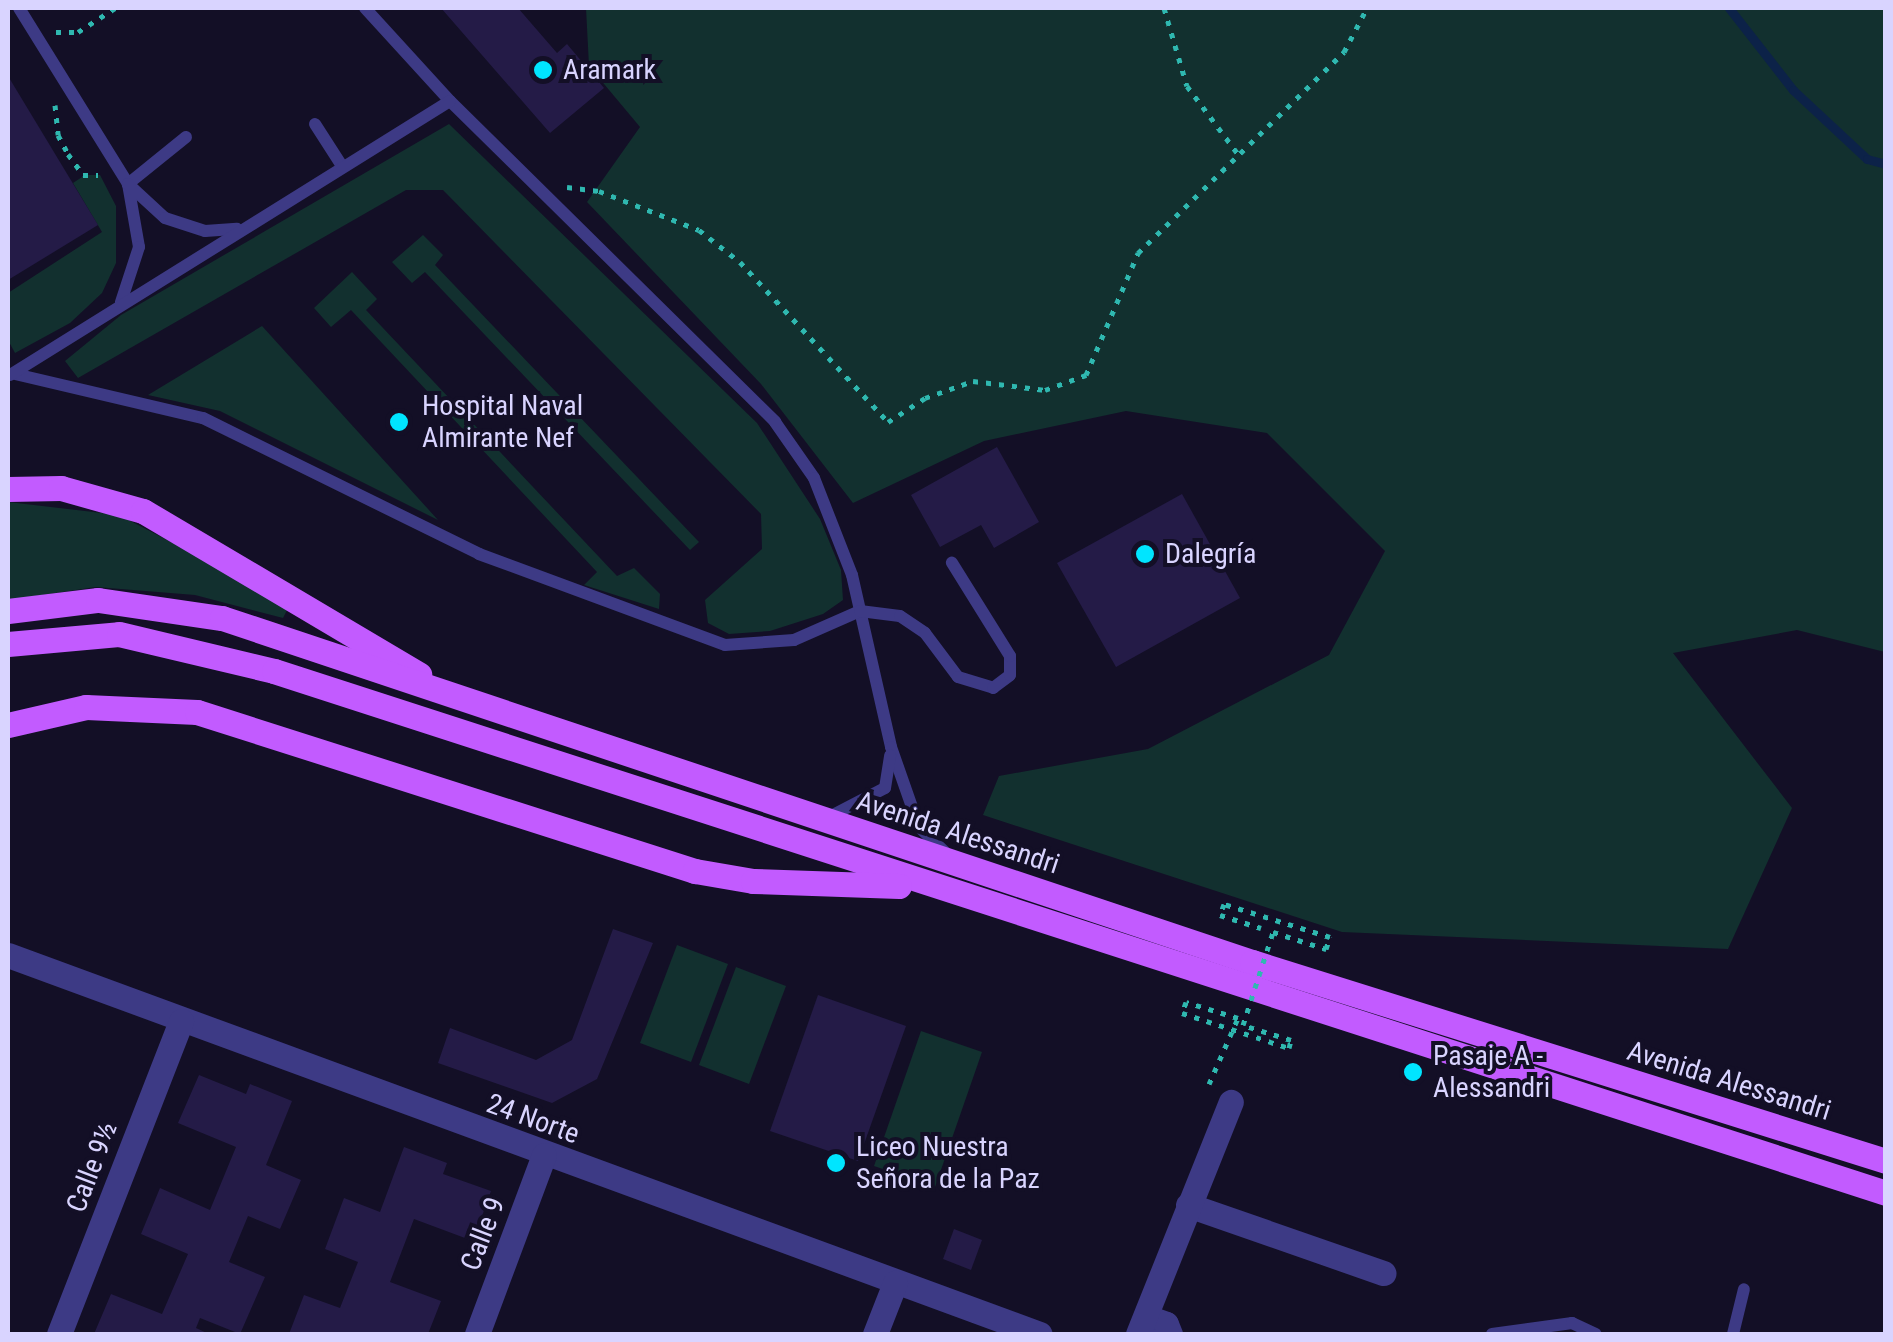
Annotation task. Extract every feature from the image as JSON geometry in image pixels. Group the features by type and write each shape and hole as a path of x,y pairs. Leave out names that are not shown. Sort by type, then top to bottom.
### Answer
{"main road":[{"path":"8,489 61,488 143,511 233,558 458,699"},
{"name":"Avenida Alessandri","path":"8,611 98,600 181,608 958,864 1886,1161"},
{"path":"8,644 85,634 172,643 1886,1193"},
{"path":"8,725 86,706 197,712 695,871 753,880 939,889"}],"street":[{"name":"24 Norte","path":"8,955 1040,1334"},
{"name":"Calle 9½","path":"58,1334 181,1021"},
{"path":"1170,1334 1166,1324 1143,1326 1230,1102"},
{"name":"Calle 9","path":"477,1334 544,1155"},
{"path":"1188,1205 1384,1274"},
{"path":"875,1334 894,1283"}],"lane":[{"path":"19,8 128,184 165,218 205,231 244,228"},
{"path":"364,8 450,102 775,422 814,478 860,612 890,747 919,827 958,864"},
{"path":"11,375 121,302 450,102"},
{"path":"314,124 342,166"},
{"path":"128,184 186,137"},
{"path":"121,302 139,247 128,184"},
{"path":"11,375 203,418 478,554 725,645 794,640 860,612 900,616 915,625 969,686 1002,684 1010,675 1010,656 952,563"},
{"path":"824,820 885,788 890,747"},
{"path":"1733,1334 1744,1289"},
{"path":"1492,1334 1572,1323 1596,1334"}],"path":[{"path":"44,20 52,32 78,32 115,8"},
{"path":"1164,8 1187,86 1238,154"},
{"path":"532,182 599,191 699,230 740,262 888,422 926,398 973,381 1045,390 1086,374 1112,326 1138,253 1344,52 1367,8"},
{"path":"49,92 68,154 83,175 100,174 105,183"},
{"path":"1238,1018 1186,1002 1182,1013 1289,1048 1291,1040 1243,1025 1273,932 1326,949 1330,938 1224,904 1220,914 1262,928"}],"green space":[{"path":"586,8 1885,8 1885,652 1797,630 1673,653 1792,808 1728,949 1342,932 983,815 999,776 1148,749 1329,655 1385,551 1267,433 1126,411 984,441 853,503 761,384 587,202 640,127 589,66"},
{"path":"449,124 757,423 820,519 841,570 843,600 823,614 770,631 729,634 708,623 705,600 762,549 761,514 443,190 406,190 78,378 65,361 121,315"},
{"path":"85,175 100,175 116,206 116,263 102,293 70,323 15,353 8,340 8,293 102,232 73,183"},
{"path":"423,235 443,255 435,265 699,542 690,550 425,272 412,283 392,262"},
{"path":"352,272 377,299 366,310 617,576 634,568 660,594 659,609 584,585 597,572 351,310 331,327 314,308"},
{"path":"262,326 438,520 220,411 148,395"},
{"path":"8,502 119,515 290,604 283,618 195,595 96,587 8,600"},
{"path":"677,945 728,964 691,1062 640,1043"},
{"path":"736,967 786,986 749,1084 699,1065"},
{"path":"921,1031 982,1052 935,1187 874,1166"}],"building":[{"name":"Aramark","path":"441,8 518,8 557,53 567,44 604,88 550,133"},
{"path":"8,76 98,225 8,280"},
{"path":"997,447 1039,522 994,548 981,525 940,547 911,495"},
{"name":"Dalegría","path":"1182,494 1240,598 1116,667 1057,563"},
{"path":"613,929 653,943 597,1079 552,1103 438,1063 450,1028 536,1060 572,1040"},
{"path":"818,995 906,1026 858,1161 770,1131"},
{"path":"199,1075 246,1094 250,1084 292,1101 266,1165 301,1180 280,1229 248,1216 229,1262 265,1277 240,1334 200,1318 196,1328 209,1334 94,1334 111,1294 162,1314 188,1254 141,1234 160,1188 210,1210 236,1147 178,1123"},
{"path":"404,1147 447,1163 443,1174 491,1191 473,1241 414,1219 390,1282 441,1301 428,1334 289,1334 304,1295 340,1308 358,1262 325,1249 344,1198 380,1212"},
{"path":"954,1229 982,1240 971,1270 943,1259"}],"waterway":[{"path":"1729,8 1793,90 1867,159 1886,164"}],"place":[{"name":"Aramark","path":"543,70"},
{"name":"Hospital Naval Almirante Nef","path":"399,422"},
{"name":"Dalegría","path":"1145,554"},
{"name":"Pasaje A - Alessandri","path":"1413,1072"},
{"name":"Liceo Nuestra Señora de la Paz","path":"836,1163"}]}
